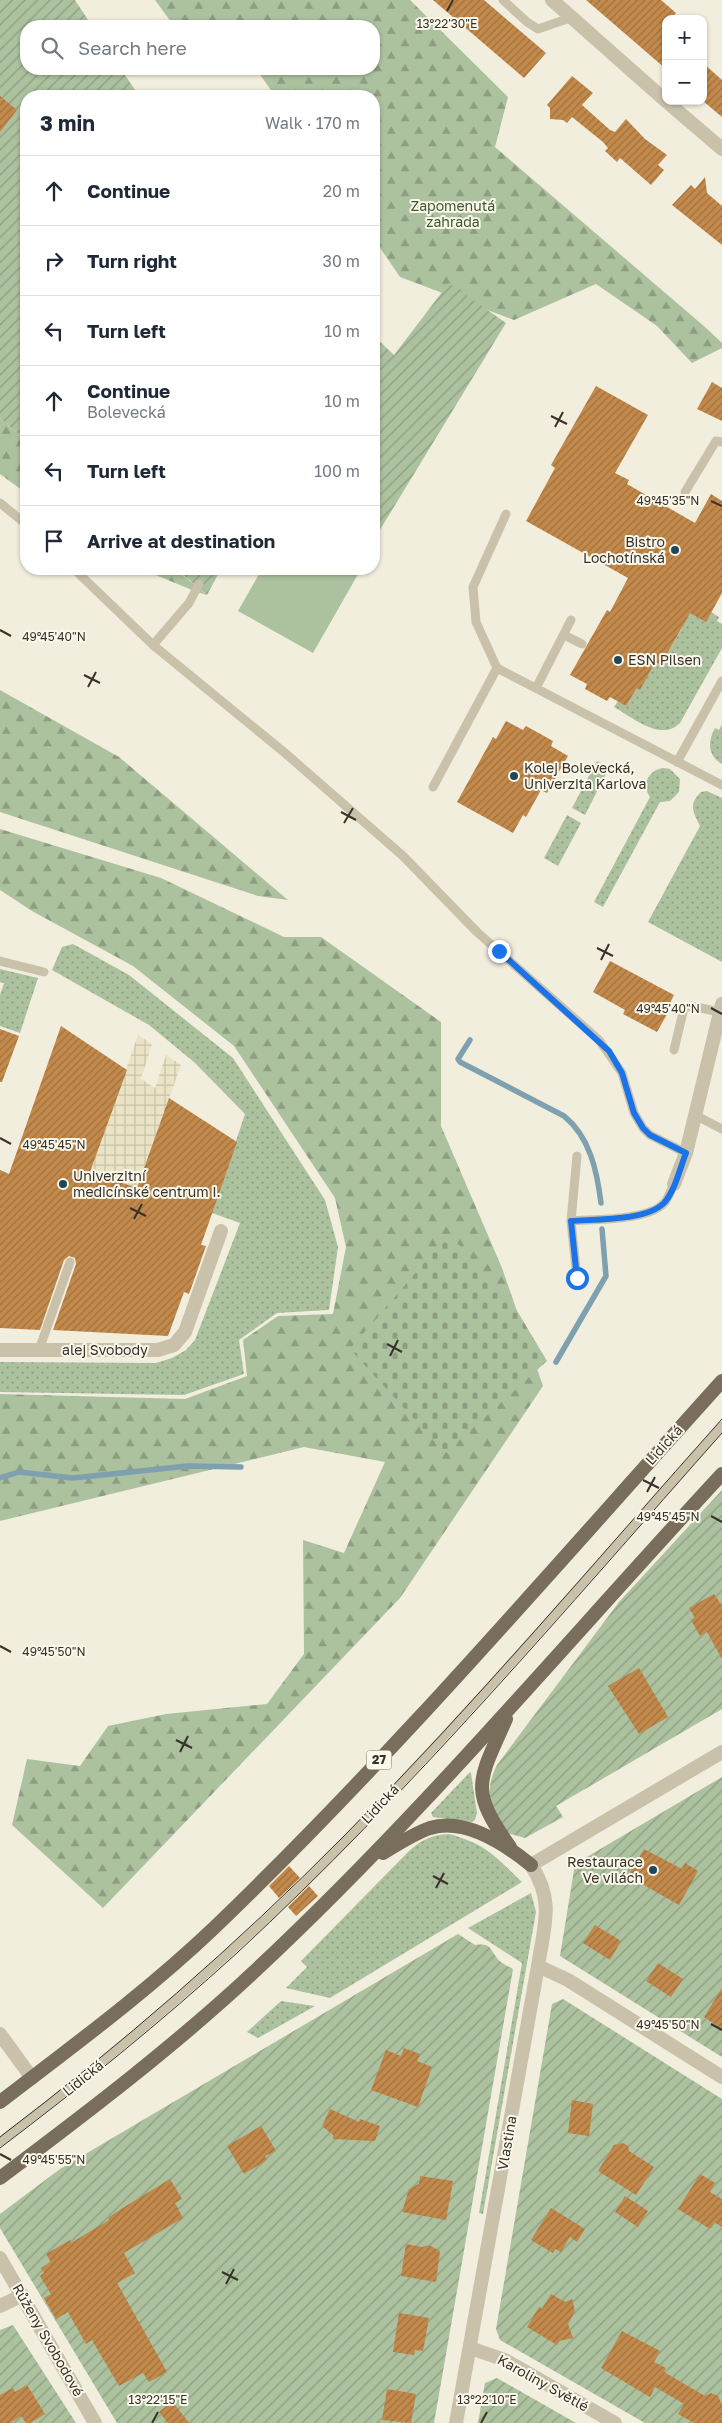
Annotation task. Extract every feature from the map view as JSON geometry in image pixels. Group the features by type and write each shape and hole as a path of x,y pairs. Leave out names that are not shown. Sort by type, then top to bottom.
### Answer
{"main road":[{"name":"Lidická","path":"0,2102 156,1980 214,1927 325,1817 465,1667 722,1381"},
{"path":"0,2178 76,2122 199,2022 367,1863 440,1787 722,1474"},
{"path":"510,1848 490,1819 482,1798 481,1780 485,1766 512,1706"},
{"path":"367,1863 415,1834 432,1828 446,1826 462,1827 510,1848 531,1865"}],"street":[{"path":"552,0 570,18 662,98"},
{"path":"671,105 722,149"},
{"path":"674,1184 686,1153 721,1008"},
{"name":"alej Svobody","path":"0,1350 158,1350 174,1345 186,1332 221,1231"},
{"path":"531,1865 722,1752"},
{"name":"Vlastina","path":"456,2423 538,1966 546,1907 546,1893 531,1865"},
{"path":"538,1966 568,1980 722,2076"},
{"path":"0,2034 32,2078"},
{"name":"Růženy Svobodové","path":"0,2258 95,2423"},
{"path":"0,2306 23,2295"},
{"name":"Karoliny Světlé","path":"470,2348 505,2360 615,2423"}],"lane":[{"path":"502,0 538,29 570,18"},
{"path":"685,492 716,441 722,442"},
{"path":"0,502 20,519"},
{"path":"506,514 473,587 476,622 497,668 722,785"},
{"path":"80,575 154,645 285,753 395,850 477,932 599,1040 622,1073 637,1121 650,1135 686,1153"},
{"path":"154,645 182,612 199,584"},
{"path":"536,688 571,620"},
{"path":"564,635 582,644"},
{"path":"433,787 497,668"},
{"path":"677,762 722,682"},
{"path":"0,961 44,972"},
{"path":"674,1050 684,1008 691,1006 721,1008"},
{"path":"695,1115 722,1128"},
{"path":"577,1156 571,1221 577,1278"},
{"path":"571,1221 634,1216 654,1211 666,1202 674,1184"},
{"path":"38,1350 70,1262"},
{"name":"Lidická","path":"0,2142 75,2085 144,2027 246,1936 356,1830 523,1649 722,1426"}],"green space":[{"path":"0,0 75,0 88,20 20,20 20,75 125,75 135,90 20,90 20,436 0,418"},
{"name":"Zapomenutá zahrada","path":"155,0 410,0 508,97 495,147 705,327 722,343 722,348 692,363 657,326 596,284 514,320 400,277 380,248 380,90 271,90 260,75 380,75 380,20 170,20"},
{"path":"449,283 506,323 380,530 380,342 394,355"},
{"path":"0,418 20,436 20,489 0,474"},
{"path":"156,575 182,575 207,595"},
{"path":"183,575 218,575 207,595"},
{"path":"259,575 358,575 313,653 238,611"},
{"path":"676,605 711,612 719,617 717,621 722,624 722,648 680,723 664,730 656,729 638,722 614,707 618,701 626,706 637,688 647,658 661,665 682,628"},
{"path":"0,690 119,757 288,900 258,896 0,812"},
{"path":"722,724 722,764 711,752 710,743 715,728 719,730"},
{"path":"597,761 609,768 585,815 572,808"},
{"path":"658,769 670,769 680,779 679,792 670,801 660,802 603,907 594,902 650,797 646,787 648,778"},
{"path":"707,791 722,798 722,962 648,922 700,826 693,805 701,792"},
{"path":"567,815 581,823 558,866 544,858"},
{"path":"0,829 161,878 284,937 321,937 441,1022 441,1126 502,1268 543,1386 400,1598 103,1908 12,1825 27,1759 80,1766 108,1726 166,1714 267,1704 304,1654 303,1540 344,1553 385,1462 304,1447 0,1521 0,1394 185,1399 247,1376 243,1340 278,1316 333,1314 346,1247 335,1198 234,1046 133,966 32,911 0,890"},
{"path":"73,944 129,975 233,1058 325,1200 338,1247 329,1310 277,1313 239,1340 244,1374 184,1395 0,1392 0,1362 156,1363 172,1358 186,1350 195,1340 240,1223 212,1213 245,1114 194,1062 149,1025 52,970 62,947"},
{"path":"0,969 38,978 20,1033 0,1026 0,995 4,983 0,982"},
{"path":"449,1234 516,1309 547,1361 445,1453 350,1349"},
{"path":"722,1490 722,1709 556,1806 563,1817 525,1838 504,1832 490,1798 491,1782 497,1765 619,1602"},
{"path":"470,1772 477,1813 475,1820 472,1822 433,1817 431,1813"},
{"path":"722,1777 722,2057 560,1956 575,1864"},
{"path":"449,1834 472,1842 489,1852 522,1882 330,1998 286,1988 307,1967 301,1961 408,1852 417,1844 427,1839"},
{"path":"531,1893 536,1912 483,2214 479,2213 522,1963 468,1928"},
{"path":"458,1934 475,1945 486,1945 500,1961 513,1969 434,2423 117,2423 0,2228 0,2214 60,2169"},
{"path":"563,1999 722,2099 722,2423 645,2423 500,2340 496,2329 552,2004"},
{"path":"281,2001 315,2006 258,2038 247,2032"},
{"path":"13,2325 76,2423 0,2423 0,2330"},
{"path":"497,2378 576,2423 478,2423 485,2383"}],"shaded area":[{"path":"138,1035 152,1044 141,1079 155,1088 166,1055 181,1065 137,1188 90,1172"}],"building":[{"path":"433,0 484,0 546,53 524,78"},
{"path":"586,0 661,0 676,13 674,15 662,15 662,66"},
{"path":"707,67 722,80 722,117 707,104"},
{"path":"572,76 593,93 582,105 610,130 615,132 626,119 645,139 667,155 658,165 664,170 651,185 620,158 617,162 605,151 608,148 603,142 572,117 567,123 563,120 550,119 550,108 547,105"},
{"path":"0,96 17,110 0,132"},
{"path":"705,177 707,193 722,206 722,245 672,205 691,185 695,189"},
{"path":"712,382 722,388 722,421 697,409"},
{"path":"596,386 648,415 615,473 629,480 627,484 695,523 711,494 722,501 722,593 706,622 690,613 661,665 655,662 640,690 637,688 626,706 610,697 607,701 585,689 587,684 570,675 607,610 610,612 628,578 526,521 555,468 551,465"},
{"name":"Kolej Bolevecká, Univerzita Karlova","path":"506,721 523,730 526,726 553,741 551,746 568,756 547,793 541,790 526,817 523,815 513,833 457,802 493,737 496,739"},
{"path":"610,961 674,995 668,1007 670,1009 657,1032 623,1014 625,1010 593,992"},
{"name":"Univerzitní medicínské centrum I.","path":"61,1026 127,1070 90,1172 137,1188 169,1098 237,1142 201,1245 206,1246 189,1294 184,1292 168,1336 53,1330 76,1264 75,1258 69,1256 64,1260 40,1330 0,1328 0,1170 9,1174"},
{"path":"0,1029 19,1036 2,1082 0,1082"},
{"path":"714,1594 722,1606 722,1659 707,1632 700,1636 691,1620 695,1618 689,1608"},
{"path":"639,1668 668,1717 639,1734 608,1686"},
{"path":"644,1849 682,1869 685,1863 698,1871 679,1905 628,1876"},
{"path":"289,1866 300,1878 279,1898 269,1886"},
{"path":"309,1886 318,1896 296,1916 288,1907"},
{"path":"595,1925 621,1941 610,1960 583,1943"},
{"path":"658,1963 683,1979 671,1997 646,1981"},
{"path":"722,1988 722,2029 704,2017"},
{"path":"404,2048 420,2054 417,2061 432,2067 418,2107 371,2090 386,2050 401,2056"},
{"path":"572,2100 593,2104 589,2136 568,2133"},
{"path":"330,2109 359,2122 360,2119 380,2126 375,2141 333,2139 333,2135 322,2126"},
{"path":"261,2126 276,2151 265,2156 267,2160 244,2174 227,2146"},
{"path":"623,2143 628,2146 629,2151 654,2167 636,2195 598,2171 614,2145"},
{"path":"700,2174 715,2183 710,2192 722,2199 722,2227 714,2222 710,2229 678,2209"},
{"path":"420,2176 453,2181 446,2220 402,2212 409,2189 419,2184"},
{"path":"170,2179 182,2199 175,2203 183,2218 124,2253 135,2273 117,2283 167,2372 149,2382 143,2373 119,2386 92,2340 86,2344 68,2312 56,2319 44,2298 51,2294 40,2276 44,2273 41,2268 51,2262 46,2254 70,2240 71,2243"},
{"path":"625,2196 648,2211 638,2227 615,2212"},
{"path":"551,2208 585,2229 577,2242 570,2237 561,2252 555,2249 553,2253 531,2240"},
{"path":"406,2244 422,2247 429,2245 440,2251 436,2282 401,2276"},
{"path":"551,2294 565,2302 572,2299 575,2311 568,2324 573,2338 559,2341 557,2345 527,2327 539,2307 542,2309"},
{"path":"399,2313 429,2318 423,2351 415,2350 414,2355 393,2352"},
{"path":"622,2331 660,2351 654,2362 666,2368 664,2372 705,2396 711,2393 718,2396 722,2405 722,2423 694,2423 678,2414 684,2404 655,2387 650,2397 601,2368"},
{"path":"27,2385 45,2414 30,2423 26,2423 21,2416 10,2423 0,2423 0,2395 13,2388 15,2392"},
{"path":"387,2389 416,2394 411,2423 382,2420"},
{"path":"172,2401 189,2423 168,2423 159,2412"}],"waterway":[{"path":"470,1040 458,1059 460,1062 564,1116 573,1124 591,1155 601,1203"},
{"path":"556,1362 606,1276 602,1229"},
{"path":"0,1478 19,1472 73,1478 188,1466 241,1467"}],"tram line":[{"path":"0,2137 90,2066 177,1993 303,1877 392,1787 488,1683 722,1419"},
{"path":"0,2148 150,2029 237,1953 301,1892 364,1829 486,1699 722,1433"}],"place":[{"name":"Bistro Lochotínská","path":"675,550"},
{"name":"ESN Pilsen","path":"618,660"},
{"name":"Kolej Bolevecká, Univerzita Karlova","path":"514,776"},
{"name":"Univerzitní medicínské centrum I.","path":"63,1184"},
{"name":"Restaurace Ve vilách","path":"653,1870"}],"route":[{"path":"499,951 609,1051 622,1073 637,1121 643,1128 650,1135 686,1153 666,1202 654,1211 634,1216 571,1221 573,1258 577,1278"}]}
